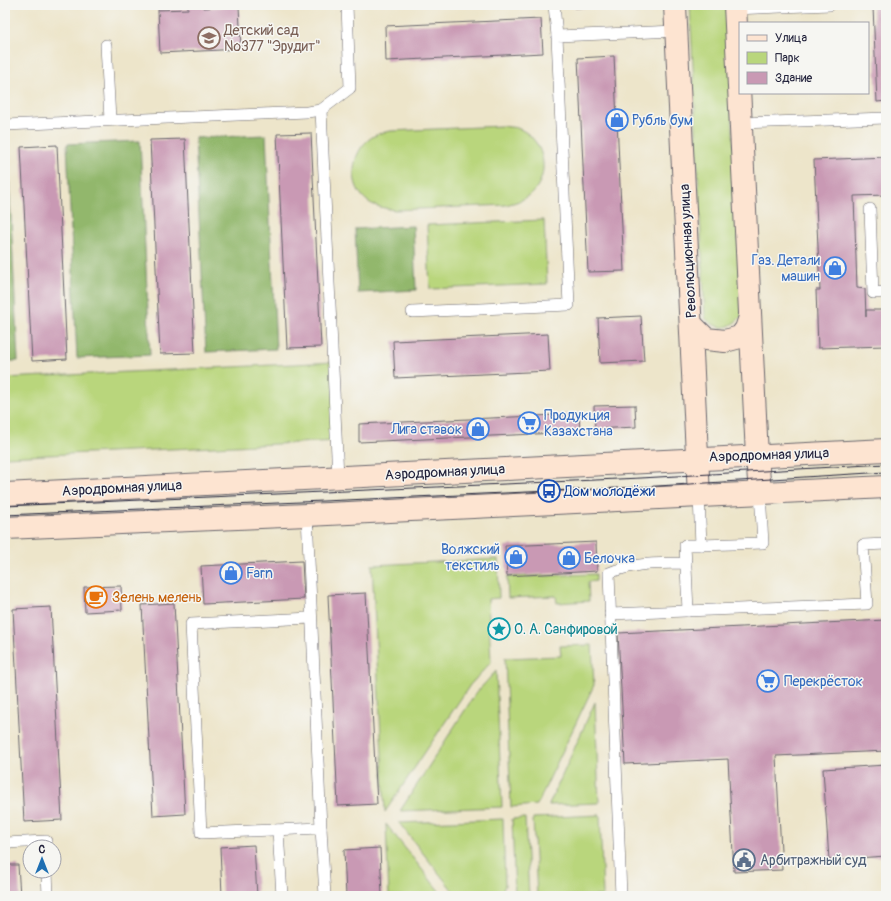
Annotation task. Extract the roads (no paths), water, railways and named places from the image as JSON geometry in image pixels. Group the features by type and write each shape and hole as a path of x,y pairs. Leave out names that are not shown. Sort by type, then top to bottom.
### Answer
{"street":[{"name":"Революционная улица","path":"675,5 692,324 699,496"},
{"path":"735,7 739,84"},
{"path":"740,94 760,493"},
{"path":"692,324 706,339 725,341 740,337 746,329 750,317"},
{"name":"Аэродромная улица","path":"5,494 698,458 886,450"},
{"path":"5,528 886,487"}],"lane":[{"path":"5,125 307,112 321,110 350,88 347,5"},
{"path":"412,312 569,305 557,36 554,5"},
{"path":"735,7 830,5"},
{"path":"557,36 676,32"},
{"path":"106,45 110,120"},
{"path":"321,110 338,477"},
{"path":"741,123 886,118"},
{"path":"870,209 873,293 886,292"},
{"path":"688,611 685,545 762,543 760,493"},
{"path":"699,496 701,544"},
{"path":"307,515 325,896"},
{"path":"610,614 867,604 863,545 886,544"},
{"path":"621,896 609,573 635,564 686,563"},
{"path":"311,618 191,624 201,834 321,828"},
{"path":"278,830 282,896"},
{"path":"5,843 22,842"},
{"path":"47,879 48,896"}],"tram line":[{"path":"5,506 641,478 886,464"},
{"path":"5,515 641,487 886,472"}],"place":[{"name":"Детский сад №377 \"Эрудит\"","path":"209,38"},
{"name":"Рубль бум","path":"617,120"},
{"name":"Газ. Детали машин","path":"835,268"},
{"name":"Продукция Казахстана","path":"529,423"},
{"name":"Лига ставок","path":"478,429"},
{"name":"Дом молодёжи","path":"549,491"},
{"name":"Волжский текстиль","path":"516,557"},
{"name":"Белочка","path":"569,558"},
{"name":"Farn","path":"231,573"},
{"name":"Зелень мелень","path":"96,597"},
{"name":"О. А. Санфировой","path":"499,629"},
{"name":"Перекрёсток","path":"768,681"},
{"name":"Арбитражный суд","path":"744,860"}]}
